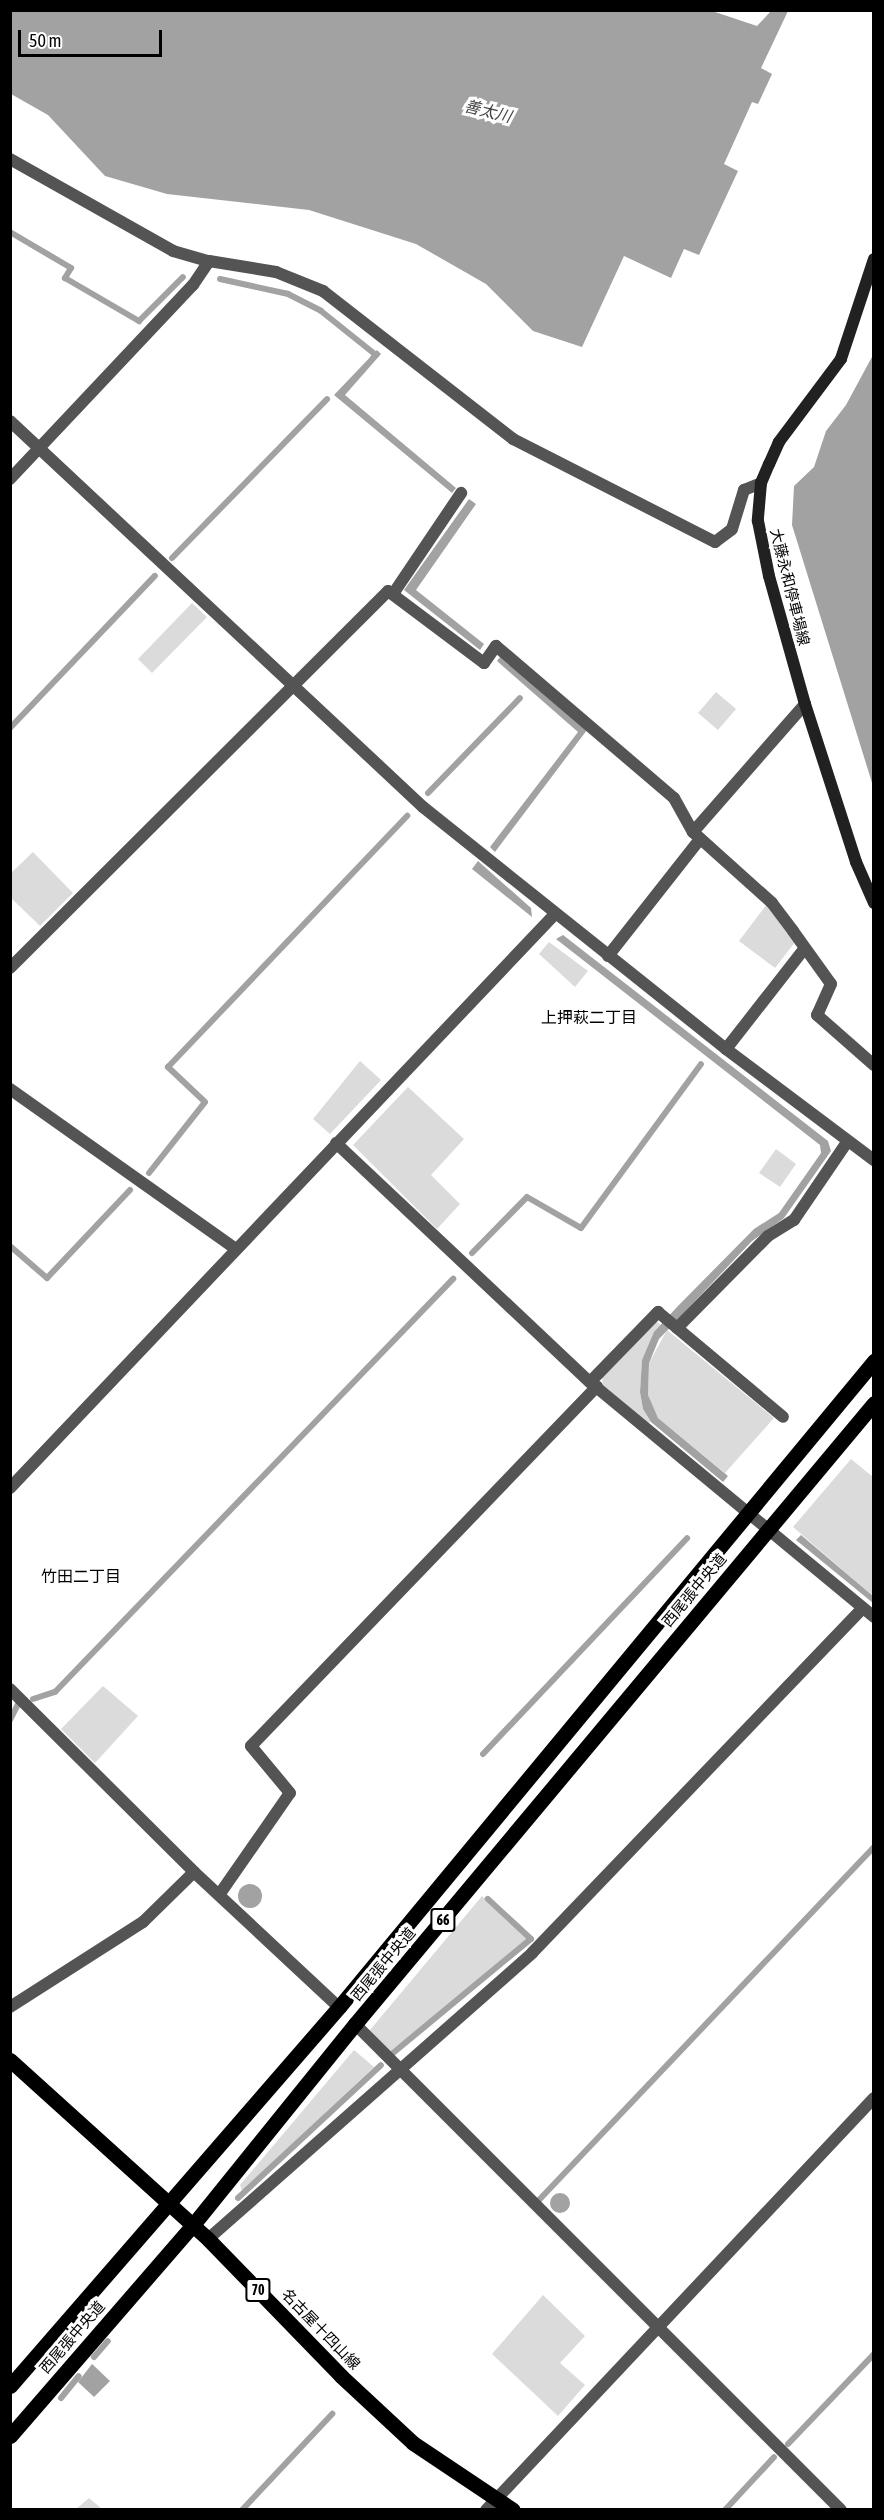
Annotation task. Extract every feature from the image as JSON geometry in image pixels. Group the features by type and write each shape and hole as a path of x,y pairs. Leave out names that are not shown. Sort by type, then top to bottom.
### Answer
{"main road":[{"name":"大藤永和停車場線","path":"873,259 841,359 779,442 761,483 758,521 762,545 805,704 873,903"},
{"name":"西尾張中央道","path":"10,2386 339,2007 750,1513 873,1361"},
{"name":"西尾張中央道","path":"10,2436 192,2226 355,2024 873,1402"},
{"name":"名古屋十四山線","path":"10,2060 208,2239 341,2376 413,2443 490,2504 513,2510"}],"street":[{"path":"10,159 173,251 209,261 276,272 323,291 513,439 715,542 732,529 744,490 761,483"},
{"path":"10,479 193,285 209,261"},
{"path":"10,421 423,807 726,1049 873,1160"},
{"path":"393,594 461,494"},
{"path":"10,968 292,687 379,596 388,591 484,663 496,646 674,798 696,836 772,903 831,984 817,1015 873,1065"},
{"path":"609,956 696,836 805,704"},
{"path":"10,1488 555,914"},
{"path":"726,1049 804,949"},
{"path":"10,1089 237,1249"},
{"path":"676,1327 768,1236 794,1220 847,1142"},
{"path":"336,1143 593,1384 873,1617"},
{"path":"219,1895 290,1793 250,1746 593,1384 658,1312 783,1417"},
{"path":"208,2239 397,2069 532,1953 863,1608"},
{"path":"10,1689 194,1872 339,2007"},
{"path":"10,2007 143,1922 194,1872"},
{"path":"355,2024 397,2069 841,2510"},
{"path":"490,2504 655,2326 873,2098"}],"shaded area":[{"path":"192,603 207,617 152,673 138,659"},
{"path":"716,692 736,709 718,730 698,713"},
{"path":"33,852 73,893 40,926 11,898 11,873"},
{"path":"767,904 796,941 775,968 739,941"},
{"path":"549,942 588,971 575,987 539,954"},
{"path":"360,1061 381,1080 330,1134 313,1119"},
{"path":"408,1087 464,1139 431,1175 460,1204 437,1229 353,1145"},
{"path":"776,1149 796,1164 780,1187 759,1173"},
{"path":"656,1321 661,1325 642,1360 640,1392 643,1409 651,1422 648,1423 603,1385 602,1377"},
{"path":"667,1330 774,1418 725,1473 658,1418 652,1408 648,1395 649,1363"},
{"path":"851,1459 873,1477 873,1596 793,1527"},
{"path":"103,1686 138,1716 95,1763 61,1729"},
{"path":"482,1896 530,1941 388,2053 370,2030"},
{"path":"354,2050 374,2067 242,2191 240,2185"},
{"path":"543,2295 585,2336 560,2363 585,2385 558,2416 492,2354"},
{"path":"89,2498 102,2509 76,2509"}],"water":[{"name":"善太川","path":"709,10 757,26 771,11 788,11 761,68 772,74 758,104 752,102 724,164 738,171 699,255 684,249 671,278 624,256 582,347 533,331 486,284 416,244 309,210 167,194 105,176 48,115 11,94 11,11"},
{"path":"377,350 381,354 345,395 456,488 452,493 334,395"},
{"path":"873,355 873,786 792,525 794,486 814,467 826,431 846,405"},
{"path":"469,499 476,504 416,590 484,644 480,650 404,590"},
{"path":"500,657 587,730 495,852 490,847 578,732 497,661"},
{"path":"478,861 531,908 532,917 472,869"},
{"path":"563,935 828,1141 831,1151 784,1218 752,1241 659,1339 649,1363 648,1395 658,1418 728,1476 723,1482 651,1422 643,1409 640,1392 642,1360 654,1332 677,1307 754,1229 779,1213 821,1153 820,1145 556,939"},
{"path":"801,1535 873,1596 873,1603 796,1540"},
{"path":"250,1884 258,1888 262,1896 258,1904 250,1908 242,1904 238,1896 242,1888"},
{"path":"560,2193 567,2196 570,2203 567,2210 560,2213 553,2210 550,2203 553,2196"},
{"path":"92,2364 110,2381 94,2397 78,2382"}],"waterway":[{"path":"10,232 71,268 65,278 139,321 183,277"},
{"path":"220,279 288,294 321,311 376,355 373,358"},
{"path":"172,558 327,399"},
{"path":"10,728 155,576"},
{"path":"428,793 520,698"},
{"path":"149,1173 205,1102 168,1067 407,816"},
{"path":"472,1253 527,1197 581,1228 701,1064"},
{"path":"10,1246 47,1278 130,1190"},
{"path":"33,1699 55,1692 453,1279"},
{"path":"483,1754 687,1538"},
{"path":"10,1720 18,1704"},
{"path":"539,2200 874,1847"},
{"path":"393,2053 531,1939 488,1899"},
{"path":"238,2198 381,2065"},
{"path":"94,2357 108,2341"},
{"path":"788,2444 874,2354"},
{"path":"61,2398 79,2376"},
{"path":"242,2510 332,2414"},
{"path":"725,2510 774,2457"}],"district":[{"name":"上押萩二丁目","path":"589,1017"},
{"name":"竹田二丁目","path":"81,1576"}]}
